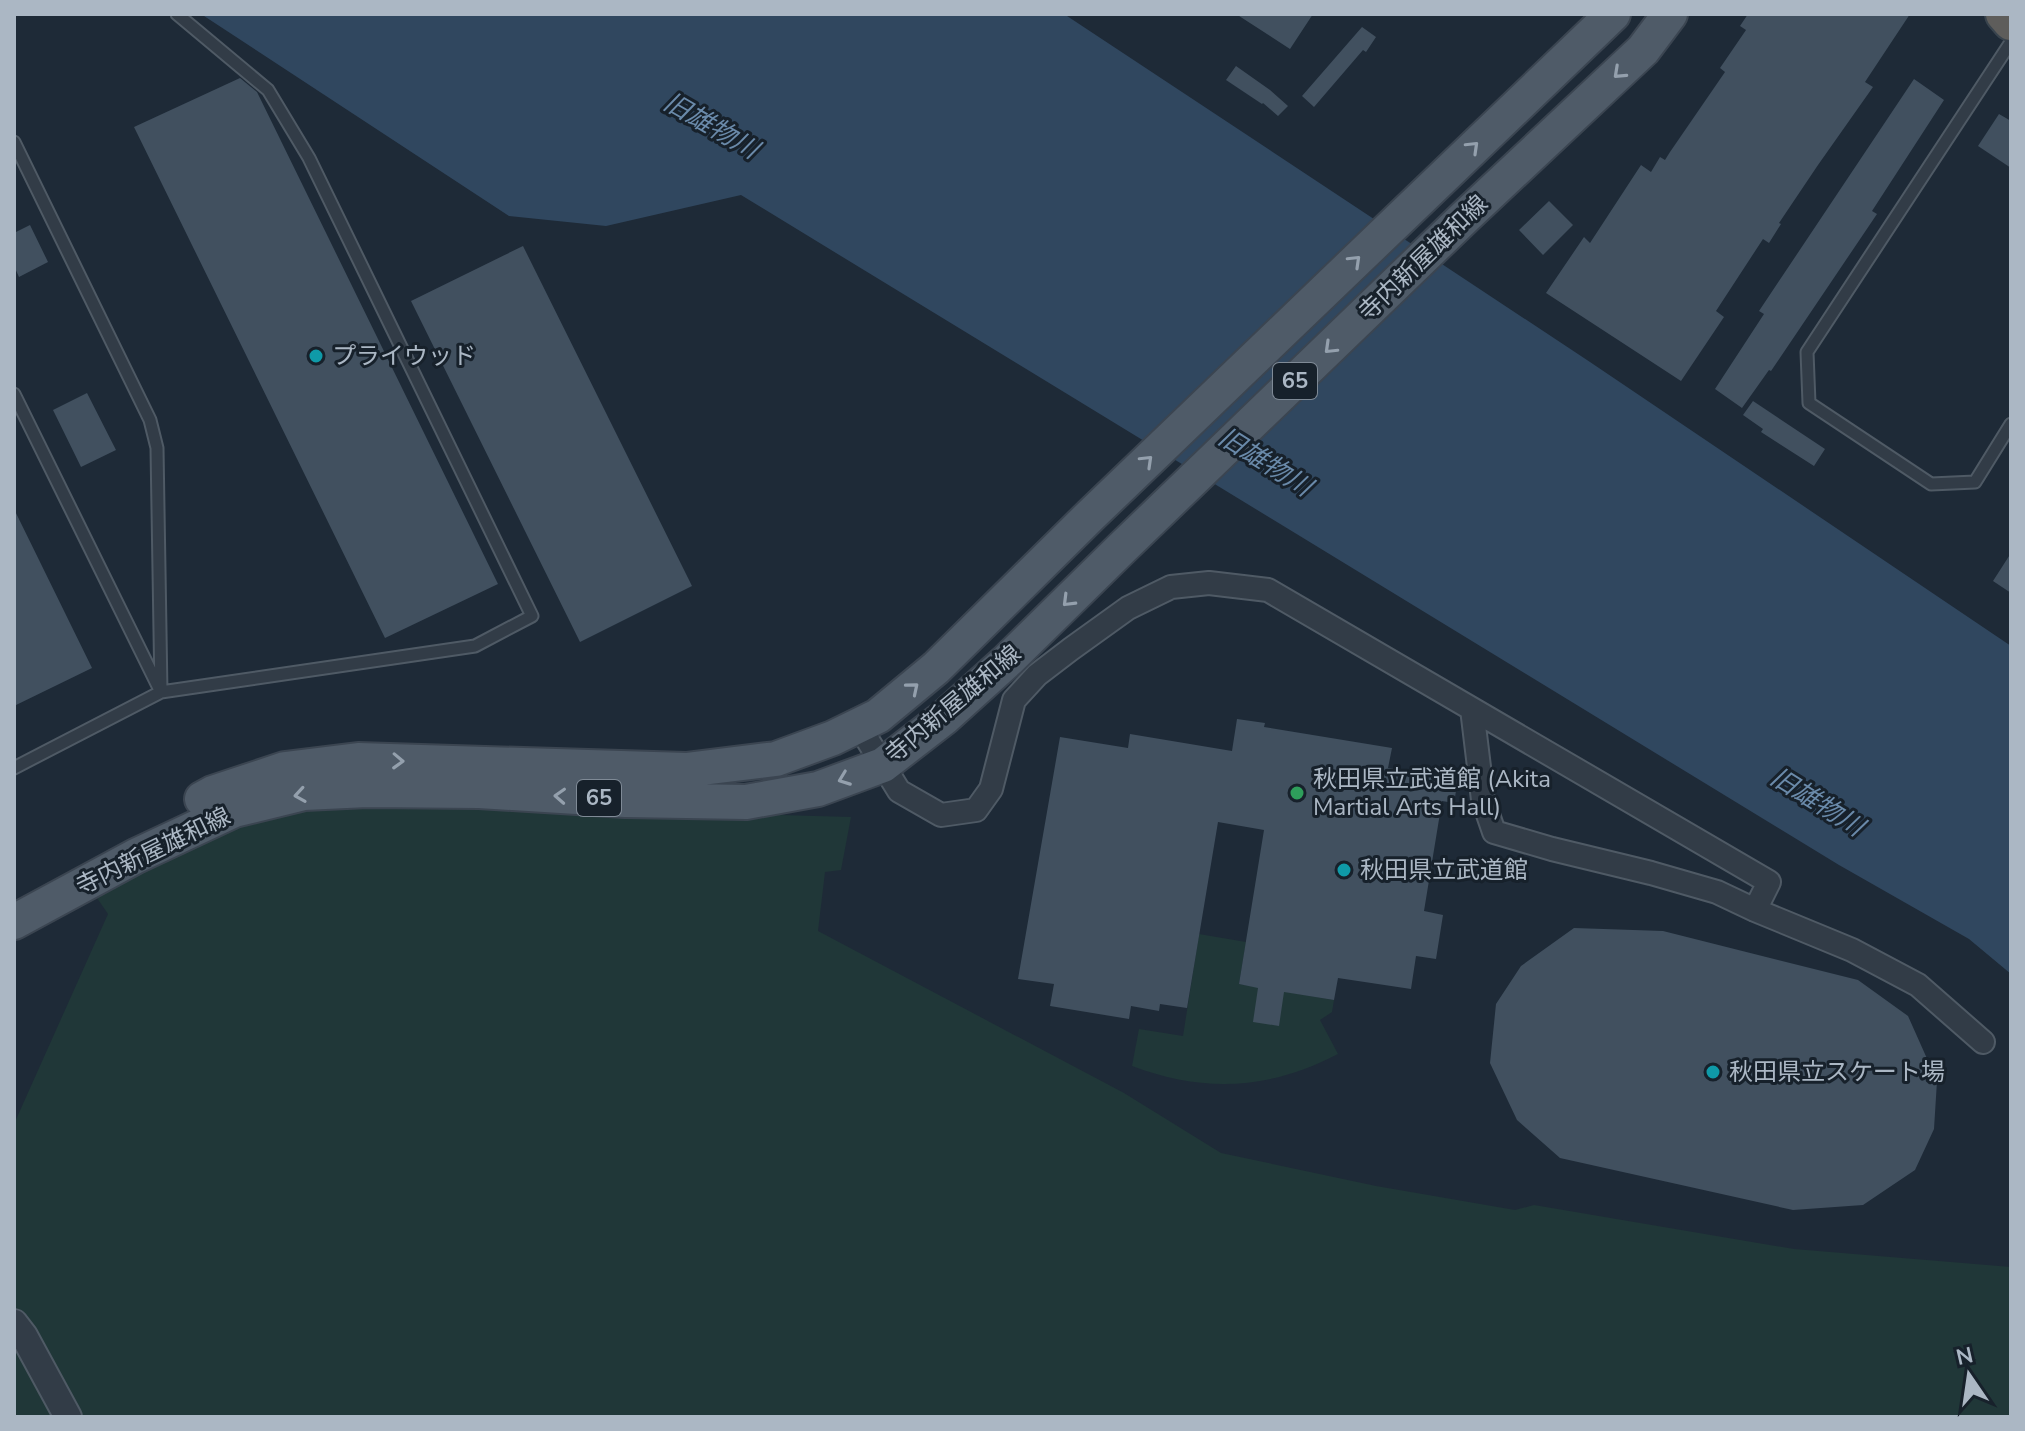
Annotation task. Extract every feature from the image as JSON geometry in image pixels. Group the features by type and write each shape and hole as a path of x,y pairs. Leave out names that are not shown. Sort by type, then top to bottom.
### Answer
{"highway":[{"path":"2004,14 2011,22"}],"main road":[{"name":"寺内新屋雄和線","path":"14,897 213,793 285,769 358,760 686,770 776,759 833,738 878,716 936,668 1613,14"},
{"name":"寺内新屋雄和線","path":"14,922 136,856 234,810 304,793 479,791 625,800 746,802 818,789 883,765 945,717 1008,660 1466,216 1643,50 1670,14"}],"street":[{"path":"859,726 899,791 941,815 976,810 991,789 1014,700 1037,675 1128,608 1171,587 1209,583 1268,590 1769,882 1755,910"},
{"path":"1472,709 1483,800 1494,832 1717,892 1852,950 1918,985 1983,1042"},
{"path":"14,1323 68,1417"}],"lane":[{"path":"14,768 161,692 475,646 532,616 309,158 268,90 177,14"},
{"path":"2011,42 1807,352 1809,403 1931,484 1975,482 2011,424"},
{"path":"14,142 150,420 157,448 161,692"},
{"path":"14,394 161,692"}],"green space":[{"path":"305,801 851,817 841,870 825,872 818,931 1124,1093 1221,1153 1376,1186 1515,1210 1534,1205 1794,1249 2011,1267 2011,1417 14,1417 14,1124 108,914 97,898 228,817"},
{"path":"1199,934 1246,942 1239,984 1334,1000 1332,1012 1320,1020 1338,1054 1287,1075 1236,1084 1185,1081 1132,1066 1139,1029 1183,1036"}],"water":[{"name":"旧雄物川","path":"201,14 1064,14 1590,362 2011,646 2011,974 1969,939 1839,865 741,195 606,226 509,216"}],"building":[{"path":"1236,14 1313,14 1290,49"},
{"path":"1748,14 1910,14 1865,82 1873,87 1779,223 1769,243 1763,239 1716,311 1724,317 1681,381 1546,293 1584,237 1590,243 1641,165 1651,172 1660,157 1665,160 1725,72 1720,68 1746,30 1740,26"},
{"path":"1362,27 1376,37 1366,52 1363,50 1314,107 1302,96"},
{"path":"1236,66 1288,106 1278,116 1226,80"},
{"name":"プライウッド","path":"240,78 257,92 498,584 385,638 134,127"},
{"path":"1914,79 1944,100 1872,211 1877,214 1771,371 1742,408 1715,389 1764,314 1759,311"},
{"path":"1999,114 2011,121 2011,168 1978,146"},
{"path":"1549,201 1573,225 1543,255 1519,230"},
{"path":"30,225 48,262 19,277 14,266 14,233"},
{"name":"プライウッド","path":"523,246 692,586 580,642 411,301"},
{"path":"87,393 116,450 81,467 53,410"},
{"path":"1753,401 1825,449 1814,466 1761,432 1763,429 1743,415"},
{"path":"14,509 92,668 14,706"},
{"path":"2011,553 2011,593 1993,581"},
{"name":"秋田県立武道館","path":"1237,719 1265,723 1264,727 1392,748 1388,768 1458,779 1454,803 1442,801 1424,911 1443,915 1436,959 1416,956 1411,989 1338,978 1334,1000 1284,992 1279,1026 1253,1022 1258,988 1239,984 1264,830 1218,822 1187,1008 1160,1004 1159,1011 1131,1006 1129,1019 1050,1006 1054,984 1018,979 1060,737 1128,748 1130,734 1232,751"},
{"name":"秋田県立スケート場","path":"1574,928 1663,931 1858,980 1908,1016 1937,1081 1934,1129 1915,1170 1863,1205 1793,1210 1560,1158 1517,1120 1490,1063 1496,1004 1521,966"}],"place":[{"name":"プライウッド","path":"316,356"},
{"name":"秋田県立武道館 (Akita Martial Arts Hall)","path":"1297,793"},
{"name":"秋田県立武道館","path":"1344,870"},
{"name":"秋田県立スケート場","path":"1713,1072"}]}
